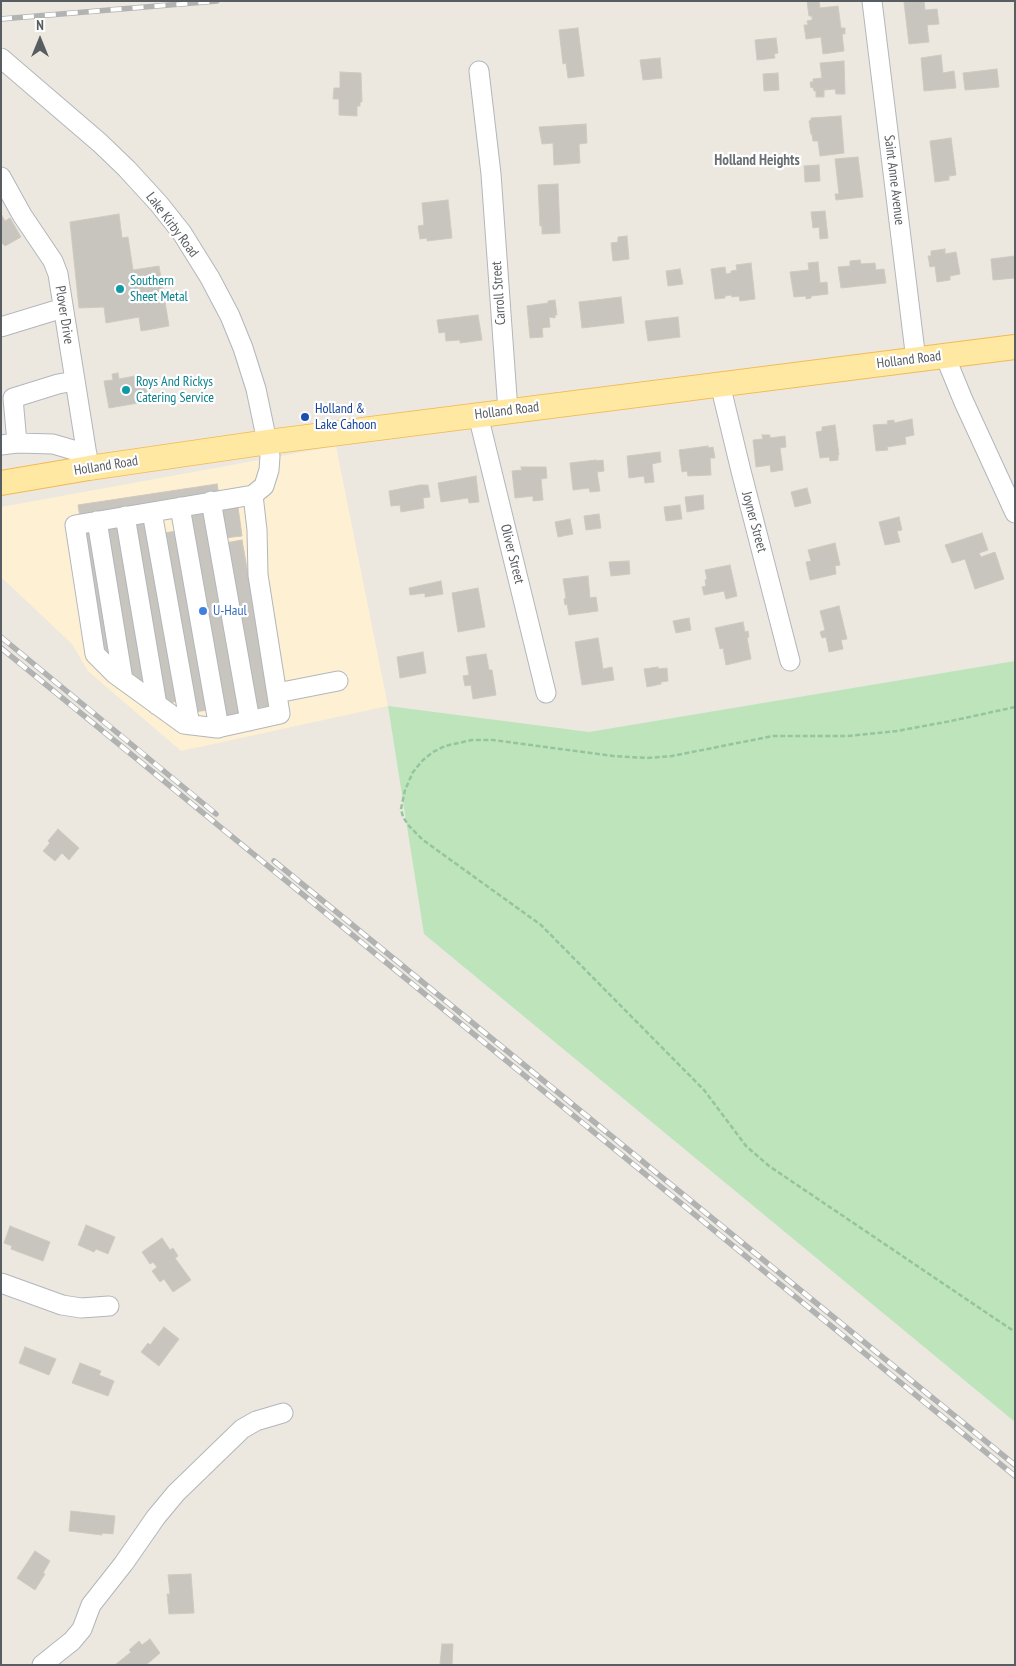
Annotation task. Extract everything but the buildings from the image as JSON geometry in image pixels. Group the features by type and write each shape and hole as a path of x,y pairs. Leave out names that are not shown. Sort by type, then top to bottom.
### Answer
{"main road":[{"name":"Holland Road","path":"1,483 88,461 268,442 1015,347"}],"street":[{"name":"Saint Anne Avenue","path":"872,1 916,360"},
{"name":"Lake Kirby Road","path":"3,60 100,143 127,169 182,233 210,278 243,348 256,389 268,442 269,470 264,486 253,495"},
{"name":"Carroll Street","path":"479,70 491,174 508,411"},
{"name":"Plover Drive","path":"1,177 22,215 53,262 58,274 88,461"},
{"path":"1,326 63,308"},
{"path":"945,356 963,400 1015,512"},
{"path":"75,381 58,384 13,398 9,444 53,444 88,461"},
{"name":"Joyner Street","path":"720,384 790,661"},
{"name":"Oliver Street","path":"478,415 546,693"},
{"path":"253,495 257,530 258,575 280,714 219,728 184,724 115,674 95,654 75,525 253,495"},
{"path":"211,501 250,722"},
{"path":"180,507 219,728"},
{"path":"152,512 190,725"},
{"path":"125,516 157,706"},
{"path":"277,693 338,682"},
{"path":"1,1283 62,1305 82,1308 109,1306"},
{"path":"42,1665 72,1641 82,1629 91,1605 176,1493 242,1429 256,1421 283,1413"}],"path":[{"path":"1015,707 951,722 897,731 848,736 773,736 672,756 647,758 613,756 493,740 472,740 445,746 423,760 413,772 404,790 401,809 403,817 409,826 424,840 541,924 704,1090 746,1146 769,1166 1015,1332"}],"shaded area":[{"name":"U-Haul","path":"336,446 388,706 181,751 88,671 72,644 1,577 1,507"}],"green space":[{"path":"1015,661 1015,1422 424,934 388,706 589,732"}],"railway":[{"path":"1,19 217,1"},
{"path":"1,637 216,814"},
{"path":"1,648 1015,1476"},
{"path":"274,861 1015,1465"}],"place":[{"name":"Southern Sheet Metal","path":"120,289"},
{"name":"Roys And Rickys Catering Service","path":"126,390"},
{"name":"Holland & Lake Cahoon","path":"305,417"},
{"name":"U-Haul","path":"203,611"}],"district":[{"name":"Holland Heights","path":"757,161"}]}
